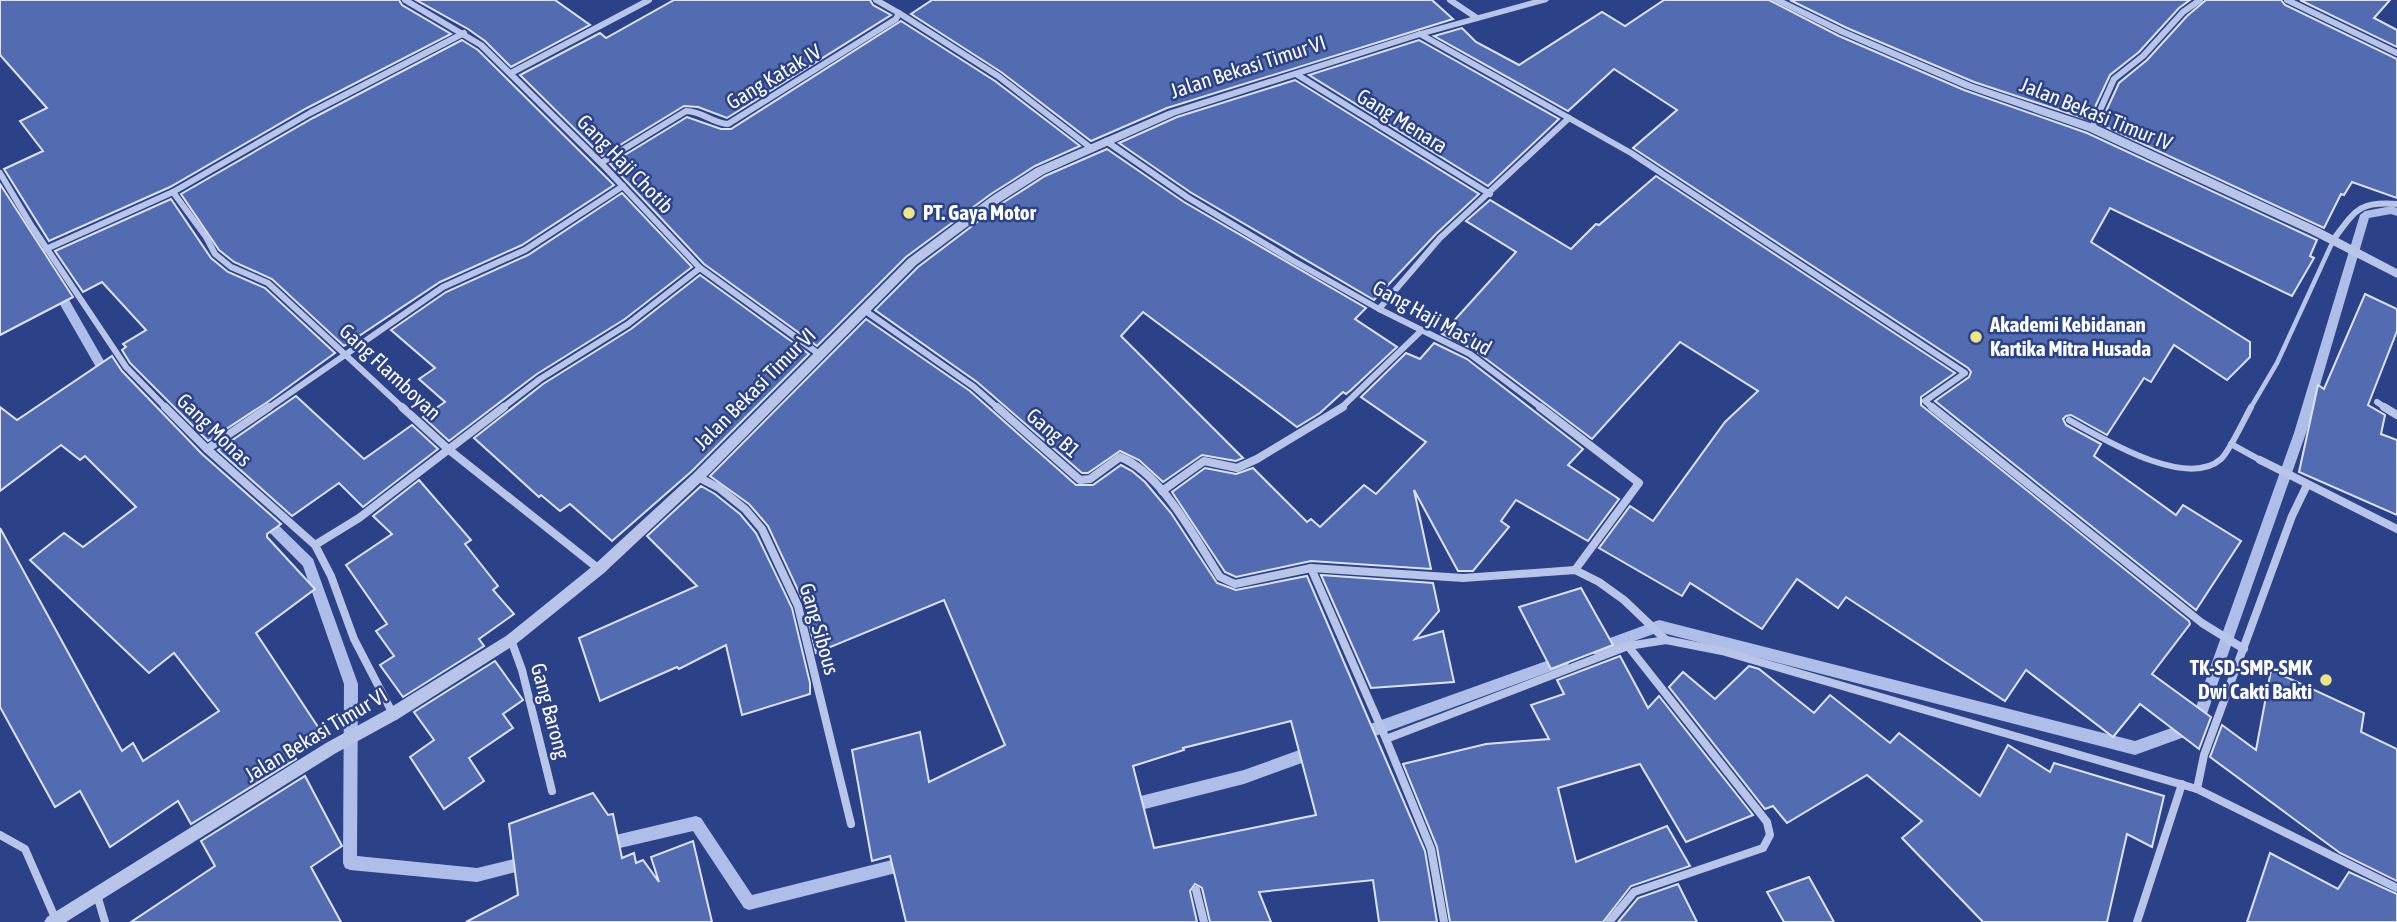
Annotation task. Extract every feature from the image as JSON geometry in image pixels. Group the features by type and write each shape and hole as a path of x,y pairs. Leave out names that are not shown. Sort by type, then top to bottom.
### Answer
{"street":[{"path":"407,2 418,0"},
{"path":"511,73 649,0"},
{"path":"876,0 971,57 1026,96 1091,148"},
{"path":"1450,0 1477,18"},
{"name":"Jalan Bekasi Timur VI","path":"54,921 331,748 389,716 511,640 599,569 698,477 912,262 996,199 1040,171 1172,113 1420,34 1544,0"},
{"name":"Jalan Bekasi Timur IV","path":"1776,0 1969,86 2092,128 2333,240 2397,274"},
{"path":"2092,128 2114,79 2143,56 2183,12 2200,0"},
{"path":"2287,0 2397,53"},
{"name":"Gang Haji Chotib","path":"407,2 464,33 511,73 700,268 819,354"},
{"name":"Gang Katak IV","path":"601,163 686,111 700,111 718,124 729,124 897,19 899,13"},
{"path":"47,249 173,192 310,113 464,33"},
{"path":"1420,34 1631,153 1957,367 1965,373 1959,380 1925,401 2202,623 2240,647"},
{"name":"Gang Menara","path":"1296,74 1490,194"},
{"path":"1379,309 1440,238 1569,118"},
{"name":"Gang Haji Mas'ud","path":"1107,141 1187,197 1379,309 1470,354 1639,483 1575,570"},
{"name":"Gang Monas","path":"0,173 4,189 126,367 207,449 315,545 331,576 354,639 389,716"},
{"path":"207,449 445,285 473,270 510,258 623,186"},
{"name":"Gang Flamboyan","path":"173,192 206,237 208,245 236,271 268,283 448,449 599,569"},
{"path":"2333,240 2353,213 2374,202 2397,204"},
{"path":"315,545 359,518 540,379 628,324 700,268"},
{"name":"Gang B1","path":"864,310 974,387 1080,480 1090,479 1120,457 1126,457 1162,491 1220,577 1227,582 1235,584 1311,568"},
{"path":"1162,491 1204,461 1237,468 1343,407 1422,330"},
{"path":"2377,402 2397,415"},
{"path":"2260,460 2397,529"},
{"name":"Gang Sibous","path":"698,477 719,488 745,509 762,529 798,606 851,824"},
{"path":"2197,789 2204,755 2240,647 2307,485"},
{"path":"1444,922 1431,849 1311,568 1463,578 1575,570 1592,576 1650,623 1666,640"},
{"name":"Gang Barong","path":"511,640 522,670 552,791"},
{"path":"1386,739 1628,646 1666,640 1722,651 2197,789 2397,888"},
{"path":"1609,922 1634,892 1763,848 1770,835 1767,822 1628,646"},
{"path":"2137,922 2182,784"},
{"path":"0,835 25,849 54,921"},
{"path":"1196,890 1204,922"},
{"path":"97,895 105,922"}],"lane":[{"path":"2069,420 2153,462 2183,468 2206,467 2221,458 2277,363 2333,240"},
{"path":"2231,444 2260,460"}],"building":[{"path":"0,0 399,0 402,5 451,34 307,108 170,187 49,241 4,169 43,151 20,121 47,108 0,55"},
{"path":"416,0 555,0 590,25 511,67 485,41 468,29"},
{"path":"674,0 870,0 873,5 891,15 727,118 698,107 684,106 602,156 520,75 600,33 606,38"},
{"path":"932,0 1432,0 1453,19 1167,108 1091,141 1001,72 911,14"},
{"path":"1664,0 1769,0 1839,36 1964,90 2087,133 2317,240 2310,256 2314,258 2292,296 2110,208 2091,242 2250,342 2250,357 2227,380 2174,345 2151,382 2144,378 2107,435 2071,415 2063,419 2066,425 2101,444 2094,456 2176,515 2183,505 2241,541 2196,610 1935,401 1969,377 1971,372 1968,368 1633,148 1677,110 1614,69 1568,111 1434,36 1462,28 1476,42 1519,65 1602,12 1625,26"},
{"path":"1790,0 2190,0 2179,8 2139,52 2110,75 2089,120 1974,82 1847,28"},
{"path":"2206,0 2281,0 2285,5 2397,59 2397,198 2352,182 2344,195 2341,194 2324,228 2100,124 2119,83 2147,60 2187,16"},
{"path":"2300,0 2390,0 2374,18 2397,30 2397,47"},
{"path":"901,21 995,81 1080,146 1035,166 991,194 906,257 817,346 704,264 610,164 687,117 721,129 731,129"},
{"path":"462,40 478,50 614,185 522,245 440,282 344,346 272,279 234,262 219,250 181,194 313,118"},
{"path":"1419,40 1559,119 1488,186 1309,75"},
{"path":"1295,80 1479,194 1436,234 1374,300 1190,192 1119,143 1177,117"},
{"path":"1107,149 1184,202 1366,308 1355,319 1397,347 1346,394 1343,392 1320,413 1297,427 1143,312 1121,336 1243,458 1236,461 1202,455 1163,482 1139,460 1120,451 1088,473 1082,473 977,382 875,310 918,267 1001,204 1045,176"},
{"path":"1656,176 1955,373 1921,397 1921,405 2189,621 2190,624 2152,674 2211,717 2199,749 2140,704 2113,737 2026,670 2005,701 1846,597 1838,608 1797,579 1762,629 1690,583 1682,596 1599,548 1630,506 1653,521 1725,422 1758,391 1680,342 1592,439 1473,349 1442,334 1516,252 1466,221 1490,200 1571,249 1596,224 1599,225"},
{"path":"0,184 73,297 0,335"},
{"path":"622,193 692,267 625,319 537,374 449,441 423,417 445,402 419,379 435,368 391,330 446,292 528,255"},
{"path":"171,199 211,258 228,272 265,288 335,353 208,441 130,363 122,350 126,347 123,344 146,330 102,282 83,292 55,251"},
{"path":"700,275 809,354 692,471 612,541 570,504 560,511 541,495 539,497 474,438 543,384 631,329"},
{"path":"2365,294 2397,309 2397,331 2368,405 2385,415 2381,434 2397,440 2397,515 2299,472 2318,385 2324,389"},
{"path":"866,319 970,391 1076,485 1093,485 1121,465 1132,471 1171,513 1217,583 1236,590 1307,576 1425,851 1437,922 1379,922 1373,880 1259,892 1271,922 1210,922 1202,888 1195,884 1190,891 1197,922 906,922 890,856 872,861 852,750 920,732 929,782 1005,745 944,600 816,653 804,603 768,526 749,504 710,476","holes":["1291,721 1316,815 1154,848 1133,766 1184,750 1183,748"]},
{"path":"1434,343 1467,359 1583,449 1568,465 1619,499 1588,541 1516,500 1501,521 1509,527 1473,571 1458,571 1414,490 1431,569 1311,561 1236,577 1225,572 1172,492 1205,468 1236,474 1253,468 1307,522 1311,519 1320,527 1364,485 1376,494 1426,442 1361,397 1406,353 1420,359"},
{"path":"112,356 122,371 202,454 281,524 267,534 267,537 315,589 256,633 320,730 292,750 296,759 191,824 178,801 110,847 80,791 55,807 0,707 0,528 122,751 133,743 143,761 219,711 174,653 149,673 30,560 64,533 83,547 136,507 85,456 80,460 61,445 0,491 0,407 17,420"},
{"path":"296,396 364,459 412,425 438,449 363,507 339,483 292,516 218,450"},
{"path":"419,480 471,540 465,544 498,586 493,590 514,614 479,639 484,646 403,697 380,665 394,656 376,631 387,624 346,565 392,534 373,516"},
{"path":"701,486 740,514 756,533 792,608 810,683 810,694 742,715 726,645 679,669 677,667 600,701 579,638 697,586 647,536"},
{"path":"1321,575 1433,583 1439,611 1415,639 1443,631 1454,682 1371,688"},
{"path":"1581,588 1613,645 1551,669 1519,607"},
{"path":"1620,656 1648,708 1659,696 1753,815 1686,842 1640,764 1558,788 1576,862 1667,826 1690,866 1631,886 1603,922 1450,922 1437,847 1403,764 1486,744 1549,739 1531,705 1564,694 1557,680"},
{"path":"495,661 523,700 503,714 513,728 469,758 484,781 444,809 410,757 434,740 414,712"},
{"path":"1749,666 1759,669 1814,713 1830,695 1890,743 1899,733 1980,796 2008,745 2050,772 2054,763 2164,796 2152,847 2127,834 2107,922 1983,922 1902,838 1922,821 1867,775 1787,823 1773,806 1765,809 1669,687 1683,672 1715,699"},
{"path":"2271,670 2364,713 2361,732 2397,749 2397,881 2340,853 2210,757 2222,725 2256,750"},
{"path":"305,776 342,846 311,867 341,922 131,922 215,866 201,841"},
{"path":"593,793 608,815 613,814 622,858 634,853 636,863 643,860 659,882 651,857 693,841 712,922 466,922 518,895 509,824"},
{"path":"2270,853 2338,889 2349,872 2397,894 2397,922 2247,922"},
{"path":"1809,877 1834,922 1784,922 1767,892"},
{"path":"1678,884 1697,922 1618,922 1638,898"}],"waterway":[{"path":"1596,649 1659,626 2135,748 2196,726 2300,433 2365,215 2392,210 2397,212"},
{"path":"56,287 108,378"},
{"path":"264,519 308,563 351,684 350,863 477,875 530,862"},
{"path":"1359,735 1563,661"},
{"path":"1129,806 1244,777 1316,751"},
{"path":"603,845 696,823 749,903 908,863"}],"place":[{"name":"PT. Gaya Motor","path":"909,213"},
{"name":"Akademi Kebidanan Kartika Mitra Husada","path":"1976,337"},
{"name":"TK-SD-SMP-SMK Dwi Cakti Bakti","path":"2326,680"}]}
